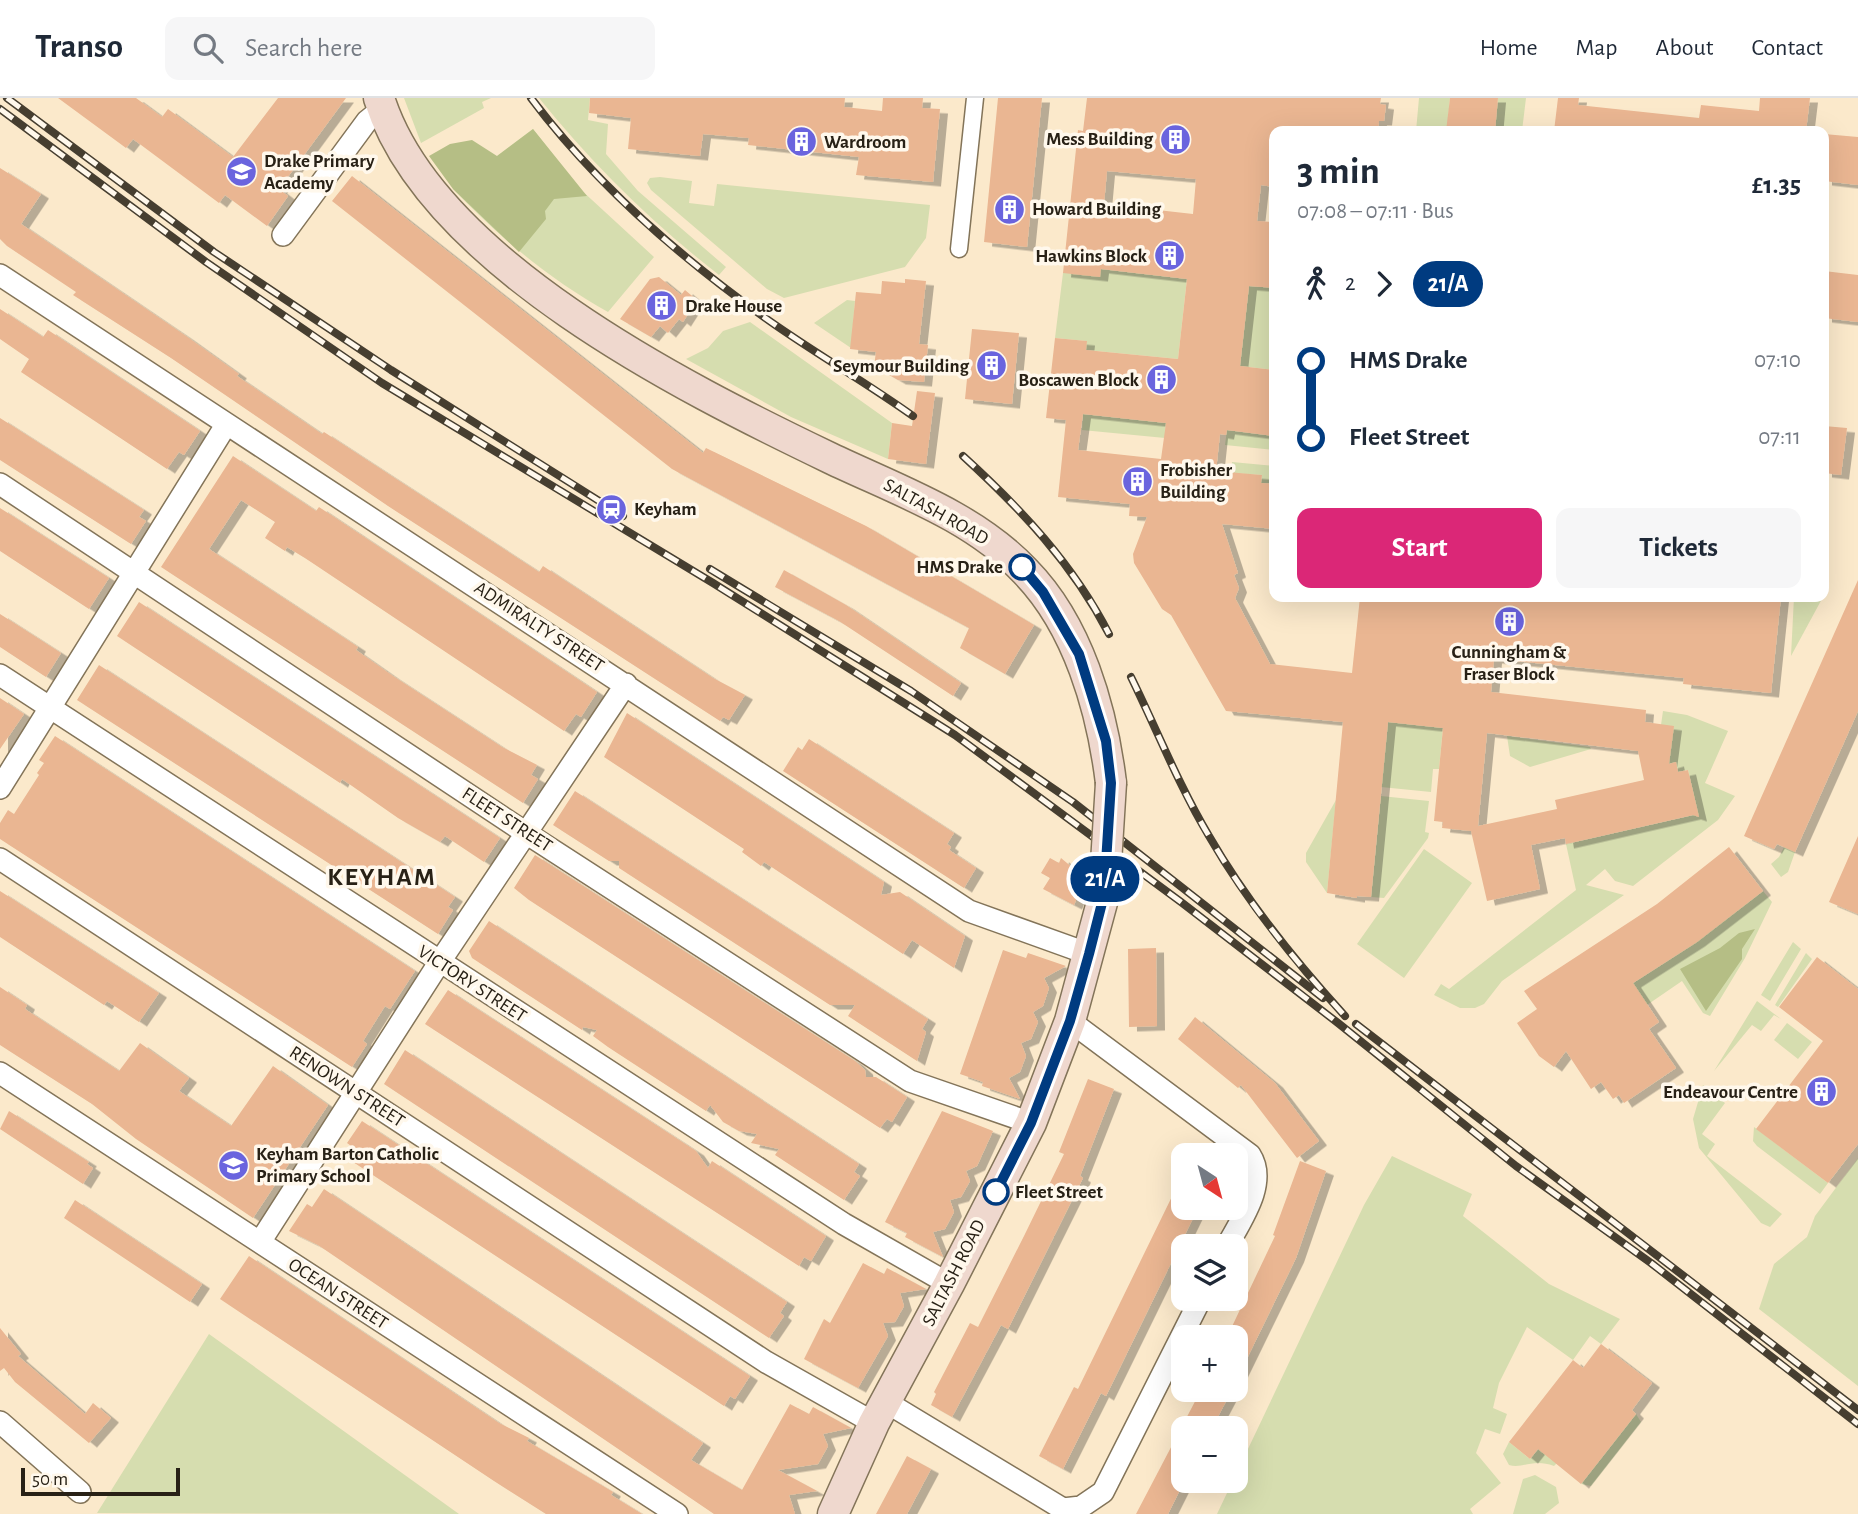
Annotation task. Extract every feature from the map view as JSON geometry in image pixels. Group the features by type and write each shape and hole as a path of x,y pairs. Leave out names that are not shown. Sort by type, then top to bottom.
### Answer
{"main road":[{"name":"SALTASH ROAD","path":"381,103 409,164 431,195 524,281 646,360 760,423 932,505 1009,554 1043,592 1079,654 1106,741 1111,783 1104,895 1070,1021 1031,1123 880,1413 833,1514"}],"street":[{"path":"959,249 975,98"},
{"path":"283,234 381,103"},
{"name":"ADMIRALTY STREET","path":"0,275 969,911 1089,954"},
{"path":"0,788 226,425"},
{"name":"FLEET STREET","path":"0,484 526,833 910,1081 1031,1123"},
{"name":"VICTORY STREET","path":"0,675 832,1217 949,1284"},
{"path":"260,1242 439,963 626,684"},
{"name":"RENOWN STREET","path":"0,859 766,1362 880,1413 1063,1509 1081,1507 1103,1492 1194,1311"},
{"path":"1070,1021 1250,1155 1256,1165 1257,1177 1248,1205 1233,1234"},
{"name":"OCEAN STREET","path":"0,1073 677,1514"},
{"path":"0,1422 80,1492"}],"green space":[{"path":"404,98 491,98 482,102 484,108 421,143"},
{"path":"539,98 590,98 588,120 608,124 606,154 638,191 726,267 719,275 670,235 624,192"},
{"path":"1419,98 1450,98 1447,126 1416,126"},
{"path":"1498,98 1526,98 1523,126 1495,126"},
{"path":"533,129 579,188 654,257 608,312 565,286 526,256 488,224 453,189"},
{"path":"533,129 587,196 554,199 545,211 546,219 519,252 453,189 429,156 450,144 472,140 497,156"},
{"path":"650,178 692,181 689,203 714,206 717,184 930,205 926,238 905,267 784,298 767,289 651,190 647,183"},
{"path":"1101,269 1187,279 1178,359 1086,350 1086,341 1055,338 1063,273"},
{"path":"1249,286 1269,288 1269,369 1240,366"},
{"path":"847,300 855,301 851,348 814,323"},
{"path":"750,322 892,423 888,459 791,417 686,359 708,348 723,331"},
{"path":"1083,414 1166,423 1165,438 1082,430"},
{"path":"1227,430 1269,435 1269,449 1225,445"},
{"path":"1232,462 1269,466 1269,484 1261,483 1262,475 1231,473"},
{"path":"1794,602 1820,602 1791,656"},
{"path":"1663,711 1687,715 1728,731 1705,783 1735,796 1718,820 1633,886 1615,881 1605,869 1586,885 1624,895 1502,981 1484,1004 1475,1008 1460,1008 1434,995 1441,984 1449,989 1576,890 1566,844 1698,814 1688,770 1678,772 1676,762 1655,767"},
{"path":"1388,722 1443,728 1439,769 1433,769 1431,792 1381,787"},
{"path":"1507,736 1591,749 1530,767 1510,756"},
{"path":"1381,796 1429,801 1425,832 1429,833 1428,838 1384,898 1371,897"},
{"path":"1336,800 1327,893 1306,862 1306,853"},
{"path":"1784,847 1795,852 1788,872 1781,877 1771,864 1779,857"},
{"path":"1424,849 1472,883 1404,978 1357,944"},
{"path":"1763,891 1772,902 1745,958 1710,1016 1703,1013 1682,981 1647,1005 1616,994 1692,945"},
{"path":"1755,929 1742,949 1742,959 1706,1011 1680,969 1720,948 1739,933"},
{"path":"1793,942 1801,949 1770,1001 1761,995"},
{"path":"1806,953 1812,959 1778,1007 1775,1005"},
{"path":"1757,1001 1781,1019 1774,1015 1761,1031 1752,1025 1714,1071"},
{"path":"1787,1023 1812,1042 1798,1059 1774,1040"},
{"path":"1703,1085 1725,1103 1702,1134 1715,1144 1707,1156 1782,1214 1770,1227 1761,1223 1699,1148 1693,1119"},
{"path":"1754,1127 1828,1183 1820,1194 1757,1146 1753,1141"},
{"path":"1392,1156 1472,1194 1463,1216 1549,1284 1620,1319 1601,1344 1590,1336 1573,1360 1527,1327 1499,1383 1493,1408 1507,1414 1500,1434 1485,1429 1476,1453 1501,1483 1470,1509 1473,1514 1217,1514 1227,1493 1248,1493 1248,1449 1364,1205"},
{"path":"1858,1158 1858,1386 1759,1309 1774,1264 1807,1237 1815,1216"},
{"path":"209,1334 459,1514 97,1513"},
{"path":"1636,1414 1641,1422 1591,1486 1581,1484"},
{"path":"1509,1442 1530,1459 1543,1443 1558,1462 1554,1466 1540,1463 1509,1465 1503,1454"},
{"path":"1535,1475 1556,1487 1559,1503 1545,1514 1513,1514 1523,1479"}],"building":[{"name":"Drake Primary Academy","path":"58,98 136,98 162,117 168,109 233,157 278,98 346,98 279,189 288,196 267,226 225,195 219,203 133,139 126,148"},
{"name":"Wardroom","path":"590,98 845,98 844,107 882,111 883,98 923,98 922,108 940,109 933,182 856,175 859,157 748,145 749,138 703,134 700,156 628,149 631,118 589,113"},
{"name":"Howard Building","path":"998,98 1042,98 1027,247 984,242"},
{"path":"1087,98 1381,98 1380,104 1386,105 1384,121 1379,121 1378,126 1269,126 1269,186 1261,185 1257,221 1269,222 1269,288 1249,286 1240,366 1269,369 1269,435 1227,430 1226,435 1220,434 1216,471 1262,475 1261,483 1269,484 1269,529 1222,524 1238,573 1234,575 1239,588 1235,598 1270,664 1352,673 1359,602 1780,602 1771,693 1683,684 1684,678 1494,659 1491,692 1646,710 1645,722 1674,726 1669,764 1676,762 1678,772 1688,770 1699,817 1693,815 1566,844 1565,838 1531,845 1540,889 1487,901 1471,831 1442,828 1443,822 1434,821 1443,728 1388,722 1371,897 1357,898 1327,893 1343,722 1226,711 1171,615 1162,609 1134,563 1133,554 1147,517 1129,516 1130,504 1058,497 1066,420 1046,418 1055,338 1087,341 1086,350 1178,359 1187,279 1101,269 1100,277 1063,273 1078,130 1083,131","holes":["1107,171 1196,179 1193,214 1104,204","1083,414 1166,423 1161,459 1078,450","1487,733 1638,751 1644,780 1555,800 1557,809 1478,826"]},
{"path":"1450,98 1498,98 1495,126 1447,126"},
{"path":"1558,98 1579,98 1578,105 1699,118 1701,105 1759,111 1760,98 1810,98 1807,126 1555,126"},
{"path":"1829,134 1858,137 1858,185 1829,182"},
{"path":"0,168 41,194 21,224 186,336 239,374 237,376 322,434 324,432 539,572 543,566 713,678 745,695 729,720 723,717 720,721 388,506 171,358 73,295 76,292 7,246 0,239"},
{"path":"352,176 703,453 706,448 866,526 1034,625 1005,674 960,648 969,628 672,469 332,201"},
{"path":"1829,272 1858,275 1858,322 1829,319"},
{"name":"Drake House","path":"659,277 681,295 685,290 697,300 683,322 679,319 668,333 660,326 651,337 620,319 650,279"},
{"path":"905,279 926,281 919,344 928,345 924,382 898,380 874,366 876,352 850,349 856,292 881,294 882,281 905,283"},
{"path":"0,309 43,337 48,330 200,431 184,455 179,452 167,469 21,372 29,359 0,339"},
{"name":"Seymour Building","path":"972,329 1019,333 1012,404 965,399"},
{"path":"917,391 935,393 926,464 888,459 892,423 912,426"},
{"path":"0,418 144,510 139,517 146,521 131,544 0,460"},
{"path":"1829,426 1847,428 1841,475 1829,474"},
{"path":"233,456 316,511 319,507 597,692 581,717 576,714 564,731 305,558 287,547 285,551 265,538 275,522 241,500 209,549 358,647 356,650 393,676 502,747 537,765 531,775 538,779 523,803 161,567"},
{"path":"0,508 109,578 89,609 0,551"},
{"path":"784,570 846,605 961,683 953,696 839,621 775,587"},
{"path":"1858,580 1858,711 1795,852 1777,844 1774,849 1744,836"},
{"path":"139,602 500,838 484,862 445,836 440,842 398,818 342,779 340,783 117,636"},
{"path":"0,614 61,653 46,677 0,647"},
{"path":"99,665 455,897 448,907 453,910 438,934 77,700"},
{"path":"0,698 24,714 0,749"},
{"path":"627,713 884,882 881,895 900,892 965,936 954,968 912,940 903,954 764,862 761,866 742,852 744,849 604,757"},
{"path":"55,736 415,971 390,1009 385,1006 363,1041 367,1044 352,1067 0,839 0,823 8,810 14,814 39,775 37,773 44,763 39,760"},
{"path":"809,739 954,833 947,844 951,847 949,850 976,868 964,888 783,771 798,747 802,750"},
{"path":"575,791 928,1019 922,1029 926,1032 917,1061 848,1016 855,1005 830,1005 619,868 619,861 609,861 553,825"},
{"path":"1858,836 1858,914 1829,902"},
{"path":"1729,847 1763,891 1697,942 1633,983 1659,1022 1649,1029 1676,1068 1624,1103 1619,1095 1613,1099 1601,1082 1591,1089 1566,1051 1554,1067 1539,1056 1517,1023 1537,1009 1524,991 1657,904"},
{"path":"535,855 855,1061 865,1070 866,1077 876,1077 907,1097 892,1122 887,1119 880,1128 529,900 514,888"},
{"path":"1050,858 1059,863 1061,858 1085,878 1074,905 1043,889 1050,878 1041,873"},
{"path":"0,891 159,993 139,1022 107,1001 104,1005 0,937"},
{"path":"489,921 859,1164 854,1172 860,1176 844,1200 775,1155 779,1149 751,1143 757,1134 739,1131 723,1122 710,1105 706,1111 608,1047 593,1036 597,1030 583,1027 582,1030 472,958 469,951"},
{"path":"1156,948 1157,1026 1129,1027 1128,949"},
{"path":"1003,950 1026,958 1028,953 1066,966 1044,978 1049,988 1043,1006 1033,1012 1038,1022 1031,1039 1021,1043 1026,1056 1020,1072 1009,1078 1020,1099 982,1086 983,1082 960,1074"},
{"name":"Endeavour Centre","path":"1817,957 1858,989 1858,1144 1828,1183 1756,1129 1823,1041 1779,1007"},
{"name":"Keyham Barton Catholic Primary School","path":"0,987 27,1005 25,1009 119,1071 140,1043 189,1078 179,1091 231,1126 273,1066 328,1105 253,1218 136,1139 92,1104 0,1045"},
{"path":"448,990 696,1151 708,1168 712,1161 826,1236 811,1261 804,1257 799,1266 425,1024"},
{"path":"1195,1017 1275,1083 1319,1141 1297,1158 1241,1085 1238,1088 1178,1039"},
{"path":"405,1050 787,1302 780,1313 784,1316 769,1338 384,1084"},
{"path":"1088,1079 1114,1089 1080,1176 1083,1178 1008,1329 1001,1325 952,1417 931,1405 936,1394 934,1392 970,1323 978,1327 1024,1236 1064,1154 1059,1152"},
{"path":"9,1111 89,1162 87,1164 93,1168 83,1184 0,1129"},
{"path":"942,1111 993,1131 977,1166 966,1171 970,1181 961,1197 950,1200 954,1212 945,1229 933,1232 943,1257 905,1237 907,1233 885,1222"},
{"path":"362,1121 750,1376 735,1399 730,1396 724,1406 347,1158 354,1148 347,1143"},
{"path":"1300,1161 1326,1171 1296,1258 1248,1356 1248,1325 1233,1325 1239,1311 1248,1311 1248,1293 1275,1236 1273,1235"},
{"path":"324,1189 703,1443 691,1460 742,1490 790,1404 809,1414 813,1407 851,1428 823,1434 828,1446 818,1464 778,1470 817,1491 789,1495 795,1514 714,1514 318,1245 289,1231 307,1204 312,1207"},
{"path":"1171,1199 1171,1220 1192,1220 1185,1234 1171,1234 1171,1263 1106,1396 1101,1393 1063,1469 1039,1456 1074,1387 1078,1389"},
{"path":"75,1200 202,1284 190,1302 64,1218"},
{"path":"249,1256 499,1423 529,1438 527,1441 613,1492 611,1495 642,1514 546,1514 494,1481 220,1299"},
{"path":"863,1263 884,1274 887,1268 926,1289 900,1293 904,1306 895,1322 883,1323 888,1336 858,1388 804,1359 824,1319 830,1323"},
{"path":"0,1328 21,1354 18,1356 85,1414 93,1403 111,1418 89,1443 15,1382 4,1368 0,1371"},
{"path":"1601,1344 1652,1383 1632,1410 1636,1414 1581,1484 1538,1449 1530,1459 1509,1442 1573,1360 1583,1368"},
{"path":"1195,1402 1226,1402 1218,1416 1187,1416"},
{"path":"1171,1447 1171,1493 1178,1493 1168,1514 1136,1514"},
{"path":"907,1456 931,1469 907,1514 876,1514"}],"railway":[{"path":"7,98 214,252 391,370 623,516"},
{"path":"531,98 612,191 673,247 771,322 913,416"},
{"path":"0,109 206,262 382,383 713,583 955,735 1181,902 1338,1023 1516,1166 1651,1263 1858,1424"},
{"path":"963,456 1005,496 1044,539 1079,584 1109,634"},
{"path":"710,569 911,691 1073,802 1323,998"},
{"path":"1131,677 1188,798 1239,884 1272,930 1345,1016"},
{"path":"1356,1024 1858,1410"}],"bus line":[{"name":"21/A","path":"996,1192 1031,1123 1070,1021 1089,954 1104,895 1111,783 1106,741 1079,654 1043,592 1022,567"}],"place":[{"name":"Mess Building","path":"1176,139"},
{"name":"Wardroom","path":"801,142"},
{"name":"Drake Primary Academy","path":"241,172"},
{"name":"Howard Building","path":"1009,209"},
{"name":"Hawkins Block","path":"1170,256"},
{"name":"Drake House","path":"662,306"},
{"name":"Seymour Building","path":"992,366"},
{"name":"Boscawen Block","path":"1162,380"},
{"name":"Frobisher Building","path":"1137,481"},
{"name":"Keyham","path":"611,509"},
{"name":"HMS Drake","path":"1022,567"},
{"name":"Cunningham & Fraser Block","path":"1509,621"},
{"name":"Endeavour Centre","path":"1821,1092"},
{"name":"Keyham Barton Catholic Primary School","path":"233,1165"},
{"name":"Fleet Street","path":"996,1192"}],"district":[{"name":"KEYHAM","path":"382,877"}]}
